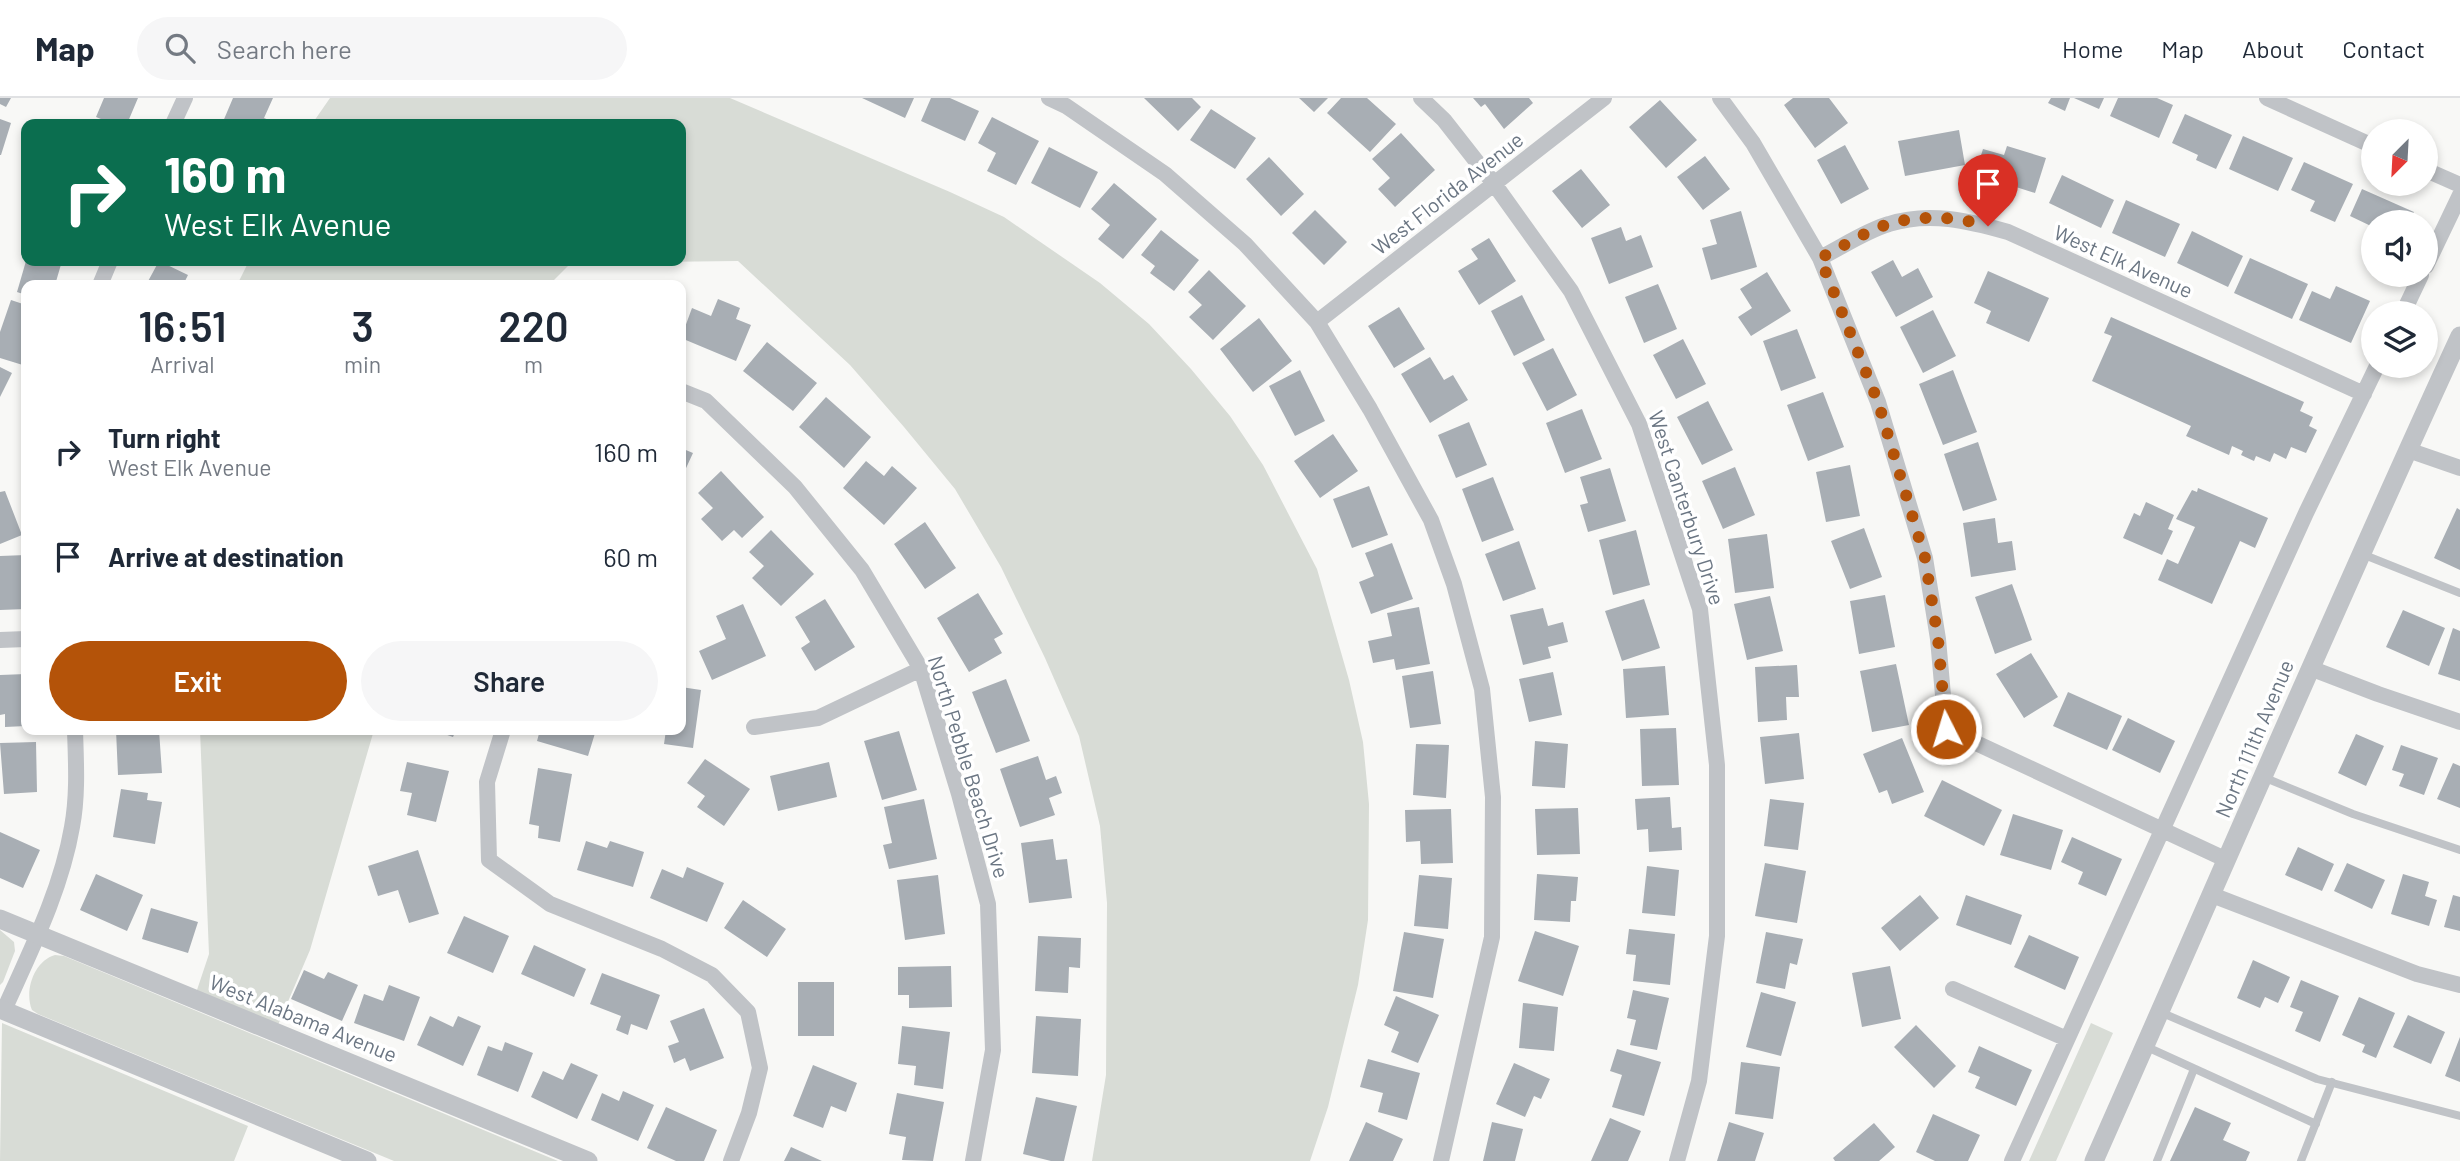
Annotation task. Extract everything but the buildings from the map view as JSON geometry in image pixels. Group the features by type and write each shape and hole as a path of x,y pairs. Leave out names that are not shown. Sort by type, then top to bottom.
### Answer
{"street":[{"path":"175,119 185,98"},
{"path":"1049,98 1066,106 1165,174 1245,244 1317,322 1370,409 1430,520 1454,584 1482,689 1493,797 1492,937 1441,1161"},
{"name":"West Canterbury Drive","path":"1421,98 1444,120 1495,185 1570,291 1639,424 1700,609 1717,765 1717,936 1699,1081 1677,1161"},
{"name":"West Florida Avenue","path":"1317,322 1604,98"},
{"path":"1720,98 1753,143 1820,258 1878,402 1925,558 1938,639 1946,729 2227,860"},
{"path":"2267,98 2361,141"},
{"path":"2438,175 2460,185"},
{"path":"2438,241 2460,195"},
{"name":"West Elk Avenue","path":"1820,258 1888,224 1920,218 1967,220 2008,232 2364,394"},
{"name":"North 111th Avenue","path":"2094,1161 2361,553 2460,337"},
{"path":"2012,1161 2306,513 2372,378"},
{"name":"North Pebble Beach Drive","path":"686,393 706,401 795,486 862,570 921,669 959,794 988,904 993,1050 973,1161"},
{"path":"2408,450 2460,468"},
{"path":"0,640 21,639"},
{"path":"2310,668 2460,722"},
{"path":"754,727 818,718 921,669"},
{"path":"75,735 76,799 60,872 37,934 2,1009 367,1161"},
{"path":"501,735 487,782 489,860 550,904 662,949 712,975 748,1012 760,1068 749,1112 731,1161"},
{"path":"2212,894 2417,974 2460,985"},
{"name":"West Alabama Avenue","path":"0,919 588,1161"},
{"path":"1952,989 2067,1040"}],"lane":[{"path":"2361,553 2460,593"},
{"path":"2263,777 2353,814 2460,850"},
{"path":"2160,1012 2317,1079 2460,1116"},
{"path":"2145,1046 2316,1124"},
{"path":"2157,1161 2194,1069"},
{"path":"2301,1161 2332,1082"}],"shaded area":[{"path":"330,98 730,98 1004,217 1100,283 1149,324 1230,416 1263,465 1317,569 1349,680 1363,742 1369,804 1368,920 1358,985 1328,1107 1310,1161 1092,1161 1106,1075 1107,903 1100,826 1079,736 1001,567 955,489 904,427 850,365 738,261 686,262 686,119 315,119"},
{"path":"246,266 568,266 554,280 240,280"},
{"path":"200,735 373,735 310,950 275,1032 194,999 209,954"},
{"path":"0,930 14,942 15,951 0,985"},
{"path":"55,955 64,956 558,1161 394,1161 38,1014 32,1010 30,986 41,963"},
{"path":"2,1023 248,1126 234,1161 0,1161"},
{"path":"2091,1023 2113,1033 2056,1161 2029,1161"}],"route":[{"path":"1946,729 1938,639 1925,558 1878,402 1820,258 1888,224 1920,218 1967,220 1988,226"}]}
